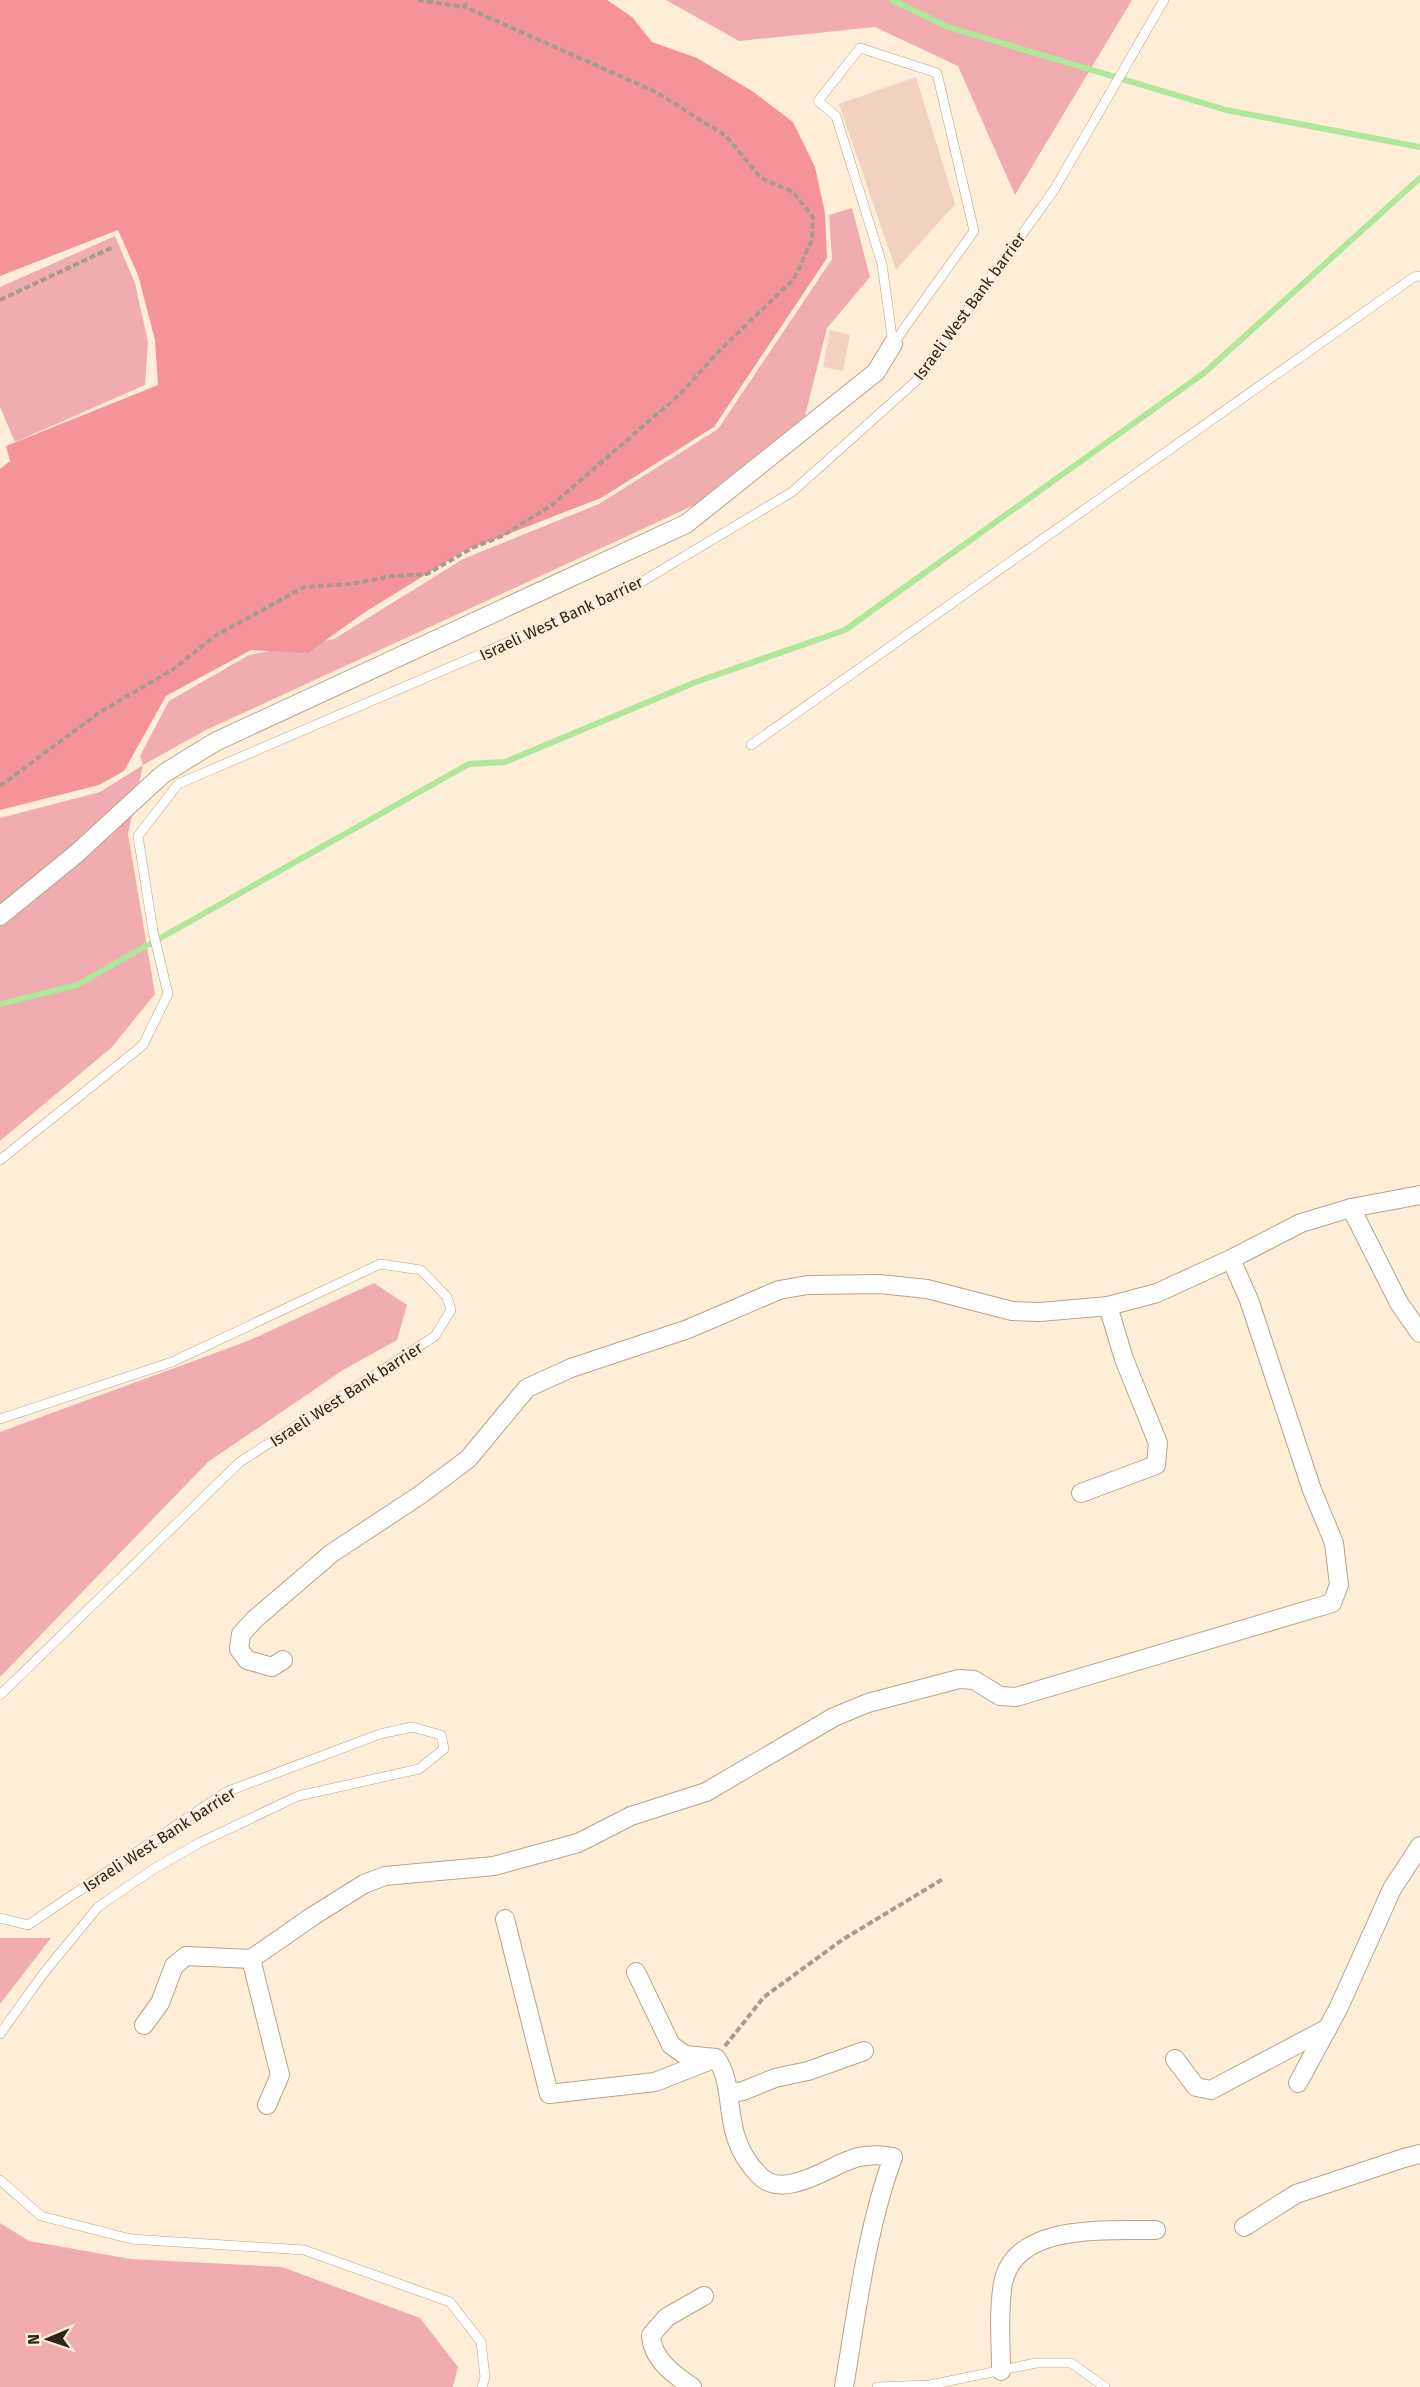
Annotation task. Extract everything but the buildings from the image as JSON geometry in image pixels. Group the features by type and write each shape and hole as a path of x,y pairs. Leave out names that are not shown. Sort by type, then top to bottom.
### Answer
{"street":[{"path":"0,916 76,854 163,774 215,742 686,524 876,372 893,344"},
{"path":"283,1660 272,1667 247,1660 239,1648 242,1634 289,1589 332,1553 420,1495 468,1459 526,1388 570,1368 688,1329 779,1290 808,1285 880,1284 927,1289 1012,1311 1040,1312 1108,1306 1157,1293 1301,1223 1351,1208 1420,1195"},
{"path":"1351,1208 1399,1303 1420,1333"},
{"path":"144,2025 160,2003 174,1966 186,1956 251,1959 364,1884 386,1876 494,1866 578,1843 631,1816 706,1792 834,1717 868,1703 959,1679 974,1680 1000,1696 1016,1697 1332,1603 1339,1585 1334,1543 1309,1479 1249,1300 1231,1259"},
{"path":"1081,1493 1156,1465 1158,1443 1124,1359 1108,1306"},
{"path":"1298,2083 1328,2028 1392,1889 1420,1846"},
{"path":"505,1919 549,2094 655,2082 716,2058"},
{"path":"251,1959 280,2075 267,2105"},
{"path":"636,1972 671,2045 685,2055 716,2058 721,2065 729,2093 737,2142 747,2162 760,2176 772,2184 785,2186 808,2180 857,2156 878,2154 893,2157 872,2232 844,2387"},
{"path":"1175,2059 1196,2087 1211,2090 1328,2028"},
{"path":"729,2093 743,2091 776,2078 817,2068 864,2051"},
{"path":"1244,2227 1296,2194 1420,2154"},
{"path":"1001,2371 1003,2282 1011,2261 1022,2250 1052,2238 1080,2232 1156,2230"},
{"path":"692,2387 671,2373 651,2343 651,2335 667,2317 704,2296"}],"lane":[{"name":"Israeli West Bank barrier","path":"0,1160 143,1045 168,994 153,931 138,836 177,784 224,766 623,593 792,492 916,381 1054,190 1164,0"},
{"path":"860,48 937,73 975,231 893,344 878,252 836,116 818,101 860,48"},
{"path":"751,745 1414,277 1420,276"},
{"name":"Israeli West Bank barrier","path":"0,1419 172,1362 380,1264 421,1270 447,1297 451,1310 435,1336 240,1462 0,1695"},
{"name":"Israeli West Bank barrier","path":"0,1918 28,1925 226,1792 380,1734 412,1727 441,1735 444,1749 419,1768 298,1796 199,1843 134,1882 98,1907 43,1974 0,2034"},
{"path":"0,2180 41,2216 130,2239 304,2250 450,2302 481,2342 485,2377 482,2387"},
{"path":"877,2387 930,2385 1036,2363 1071,2363 1105,2387"}],"path":[{"path":"0,786 100,712 172,670 215,636 304,587 350,584 393,576 427,574 472,548 502,536 552,505 678,396 720,350 794,279 812,240 813,217 793,192 761,178 726,136 656,92 465,7 418,0"},
{"path":"465,7 466,0"},
{"path":"0,300 113,247"},
{"path":"716,2058 764,1997 842,1940 943,1879"}],"shaded area":[{"path":"0,0 607,0 632,17 652,42 697,58 752,91 793,122 815,167 825,213 827,258 714,427 601,498 464,551 365,612 308,653 251,650 166,696 124,771 99,785 0,810 0,469 10,461 6,446 158,385 155,340 138,275 118,230 0,276"},
{"path":"666,0 1132,0 1015,195 958,66 875,27 739,41"},
{"path":"852,208 870,277 827,328 805,416 701,502 206,730 143,765 140,756 169,701 249,655 334,639 463,559 599,504 718,429 832,259 829,215"},
{"path":"115,236 135,283 148,342 145,385 15,442 0,407 0,287"},
{"path":"143,765 128,834 155,994 112,1047 0,1141 0,818 100,792"},
{"path":"374,1283 407,1305 397,1340 343,1370 208,1462 0,1677 0,1432 248,1341"},
{"path":"0,1938 51,1938 0,2004"},
{"path":"0,2223 29,2241 131,2259 282,2267 420,2318 458,2367 453,2387 0,2387"}],"waterway":[{"path":"892,0 948,27 1226,110 1420,147"},
{"path":"0,1004 77,985 469,764 505,762 696,682 845,630 1204,373 1420,178"}]}
